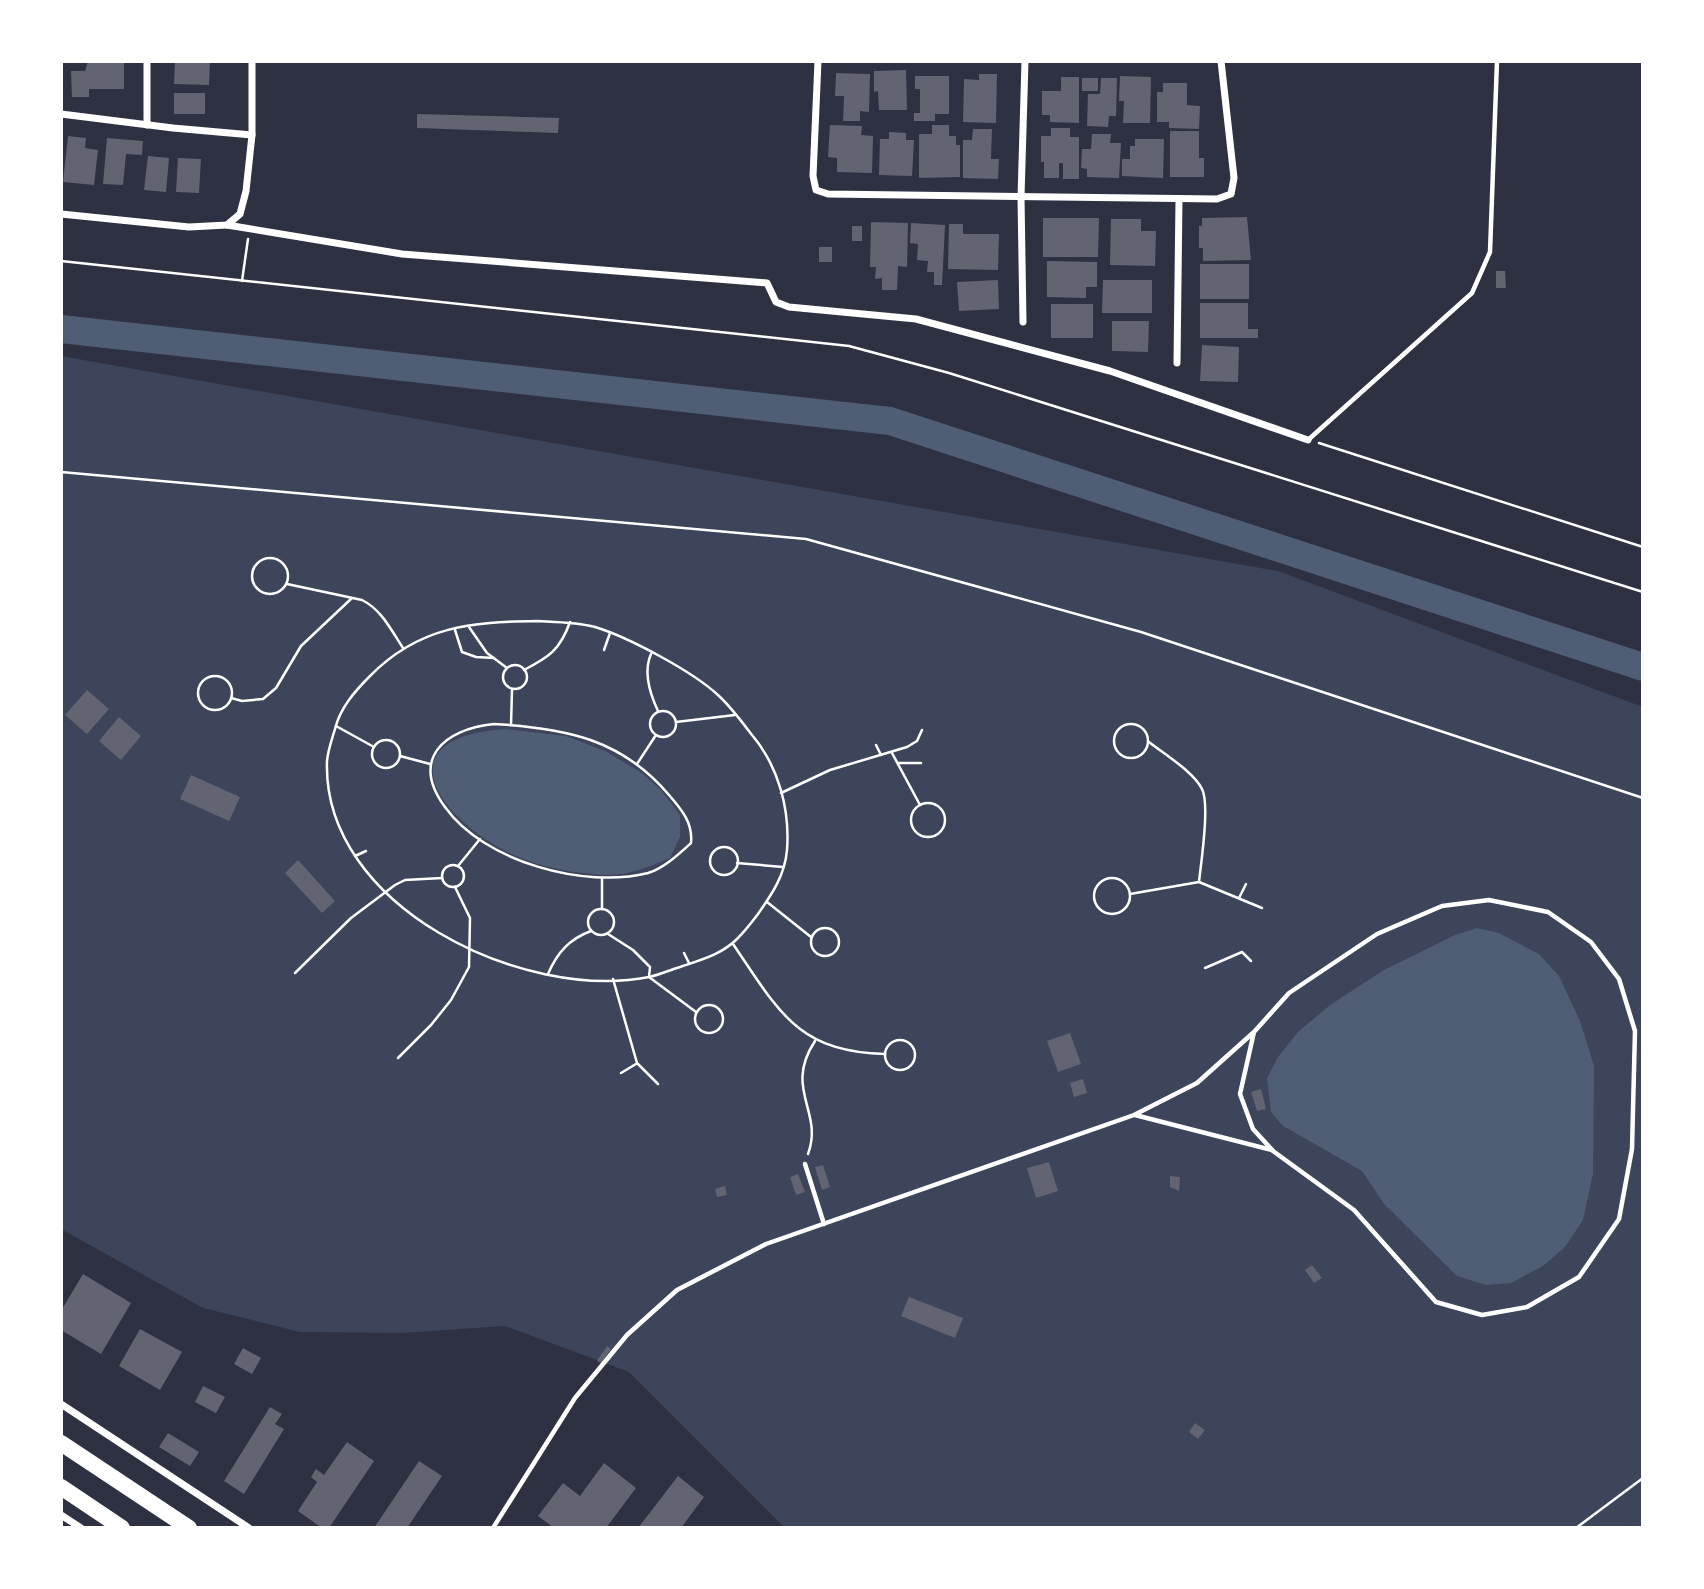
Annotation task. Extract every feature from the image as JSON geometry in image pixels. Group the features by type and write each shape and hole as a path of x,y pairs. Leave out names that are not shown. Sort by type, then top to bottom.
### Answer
{"highway":[{"path":"61,1443 189,1528"},
{"path":"61,1487 122,1528"}],"street":[{"path":"147,61 147,125"},
{"path":"227,225 240,214 247,191 252,135 252,61"},
{"path":"818,61 813,176 816,190 828,194 1180,199 1217,199 1231,194 1234,178 1221,61"},
{"path":"1024,61 1021,197 1024,322"},
{"path":"61,114 252,135"},
{"path":"1177,363 1180,199"},
{"path":"61,214 189,227 227,225 402,254 767,283 776,302 789,307 916,319 1110,371 1308,440"},
{"path":"61,1404 249,1528"},
{"path":"61,1514 81,1528"}],"lane":[{"path":"1308,440 1472,293 1490,251 1497,61"},
{"path":"493,1528 575,1398 627,1335 677,1290 766,1244 1134,1115 1197,1083 1254,1032 1289,993 1377,934 1442,906 1489,900 1548,912 1591,942 1619,979 1635,1031 1632,1149 1619,1219 1579,1277 1527,1307 1482,1315 1436,1302 1354,1210 1273,1151 1253,1129 1240,1094 1254,1032"},
{"path":"1134,1115 1273,1151"},
{"path":"805,1164 824,1224"}],"path":[{"path":"242,281 249,229"},
{"path":"61,261 849,346 1052,404 1643,592"},
{"path":"1308,440 1643,547"},
{"path":"61,472 806,539 1141,632 1643,798"},
{"path":"272,557 283,562 288,573 287,584 278,593 266,593 256,586 252,575 257,564 272,557"},
{"path":"287,584 372,605 403,648"},
{"path":"231,698 242,701 263,699 276,688 301,646 352,598"},
{"path":"488,622 570,622 595,627 683,670 718,695 736,715 760,745 775,774 787,813 788,837 784,867 775,891 732,943 711,957 649,977 584,979 548,974 470,951 431,929 384,893 355,856 344,835 330,795 327,758 338,717 358,688 390,655 416,641 455,628 488,622"},
{"path":"524,670 554,653 570,622"},
{"path":"468,626 487,653 507,668"},
{"path":"455,628 462,652 476,657 494,658"},
{"path":"604,650 610,634"},
{"path":"651,653 648,680 658,711"},
{"path":"516,665 524,670 527,675 526,682 520,688 512,689 503,681 503,673 507,668 516,665"},
{"path":"219,677 229,684 231,698 223,708 213,710 201,701 199,691 208,678 219,677"},
{"path":"511,725 512,689"},
{"path":"658,711 671,713 676,722 670,736 661,737 651,730 650,721 658,711"},
{"path":"676,722 736,715"},
{"path":"1149,742 1140,756 1128,758 1115,747 1114,736 1121,726 1132,723 1142,727 1149,742 1190,775 1203,790 1205,819 1199,882"},
{"path":"511,725 553,729 579,735 609,747 637,764 650,774 684,814 692,830 691,843 678,856 650,872 621,878 602,878 532,864 512,857 480,839 465,829 446,808 433,787 430,764 437,747 463,731 479,726 511,725"},
{"path":"336,726 374,747"},
{"path":"781,793 830,770 891,752 917,741 922,730"},
{"path":"637,764 656,735"},
{"path":"382,741 391,741 398,747 400,757 396,765 383,768 373,760 374,747 382,741"},
{"path":"876,745 881,755"},
{"path":"891,752 920,805"},
{"path":"400,757 430,764"},
{"path":"898,763 921,763"},
{"path":"936,804 943,812 945,823 934,835 923,836 915,829 913,813 920,805 936,804"},
{"path":"458,866 480,839"},
{"path":"725,848 736,854 737,863 730,873 721,875 713,870 710,861 713,852 725,848"},
{"path":"355,856 366,851"},
{"path":"737,863 784,867"},
{"path":"452,865 458,866 464,877 455,887 449,886 442,878 446,868 452,865"},
{"path":"295,973 351,918 384,893 405,880 442,878"},
{"path":"602,878 602,908"},
{"path":"1114,878 1125,883 1130,894 1127,906 1112,914 1100,911 1093,894 1098,883 1114,878"},
{"path":"1130,894 1199,882 1262,908"},
{"path":"1239,898 1246,884"},
{"path":"398,1058 431,1025 451,1000 469,967 470,918 455,887"},
{"path":"766,902 811,937"},
{"path":"591,931 589,918 594,911 602,908 610,912 615,919 614,927 608,934"},
{"path":"828,927 836,932 839,947 829,956 820,955 811,946 811,937 818,929 828,927"},
{"path":"591,931 599,935 608,934 626,944 650,967 649,977"},
{"path":"548,974 564,946 591,931"},
{"path":"732,943 786,1019 815,1041 866,1054 885,1055"},
{"path":"1205,968 1242,952 1251,961"},
{"path":"684,953 689,964"},
{"path":"649,977 696,1012"},
{"path":"614,979 637,1063 658,1084"},
{"path":"712,1004 721,1010 722,1024 716,1031 703,1032 696,1026 696,1012 703,1005 712,1004"},
{"path":"901,1040 910,1043 916,1058 911,1067 897,1070 889,1066 885,1055 891,1043 901,1040"},
{"path":"805,1164 814,1136 801,1083 804,1061 815,1041"},
{"path":"621,1073 637,1063"},
{"path":"1576,1528 1643,1478"}],"shaded area":[{"path":"61,356 1278,571 1643,707 1643,1528 785,1528 629,1372 505,1326 401,1333 300,1332 203,1308 61,1229"},
{"path":"505,729 566,736 605,751 642,773 661,790 680,815 680,837 670,858 640,870 617,875 573,872 548,867 514,855 464,823 446,803 435,783 433,764 443,748 466,736"},
{"path":"1477,928 1499,933 1539,954 1559,976 1580,1021 1594,1066 1593,1174 1583,1220 1565,1247 1543,1266 1511,1283 1486,1285 1457,1276 1384,1204 1362,1171 1283,1126 1271,1112 1267,1078 1278,1057 1298,1032 1330,1005 1384,970 1455,935"}],"building":[{"path":"88,61 124,61 124,89 89,89 89,97 72,97 71,71 85,71"},
{"path":"175,61 210,61 209,85 174,84"},
{"path":"906,70 907,110 879,110 878,91 874,92 874,71"},
{"path":"836,73 870,74 869,112 860,111 860,121 843,121 844,96 835,96"},
{"path":"979,74 997,74 996,123 963,122 964,79 979,80"},
{"path":"915,76 949,76 949,114 935,114 935,121 914,121 914,113 920,113 920,89 915,89"},
{"path":"1120,76 1151,77 1150,123 1123,123 1124,101 1119,101"},
{"path":"1061,77 1079,77 1079,123 1050,122 1050,115 1042,115 1042,91 1061,91"},
{"path":"1082,78 1098,78 1098,91 1082,91"},
{"path":"1101,78 1117,78 1116,116 1109,116 1108,127 1087,126 1088,94 1100,94"},
{"path":"1163,83 1187,83 1187,105 1200,106 1199,129 1169,128 1169,122 1157,122 1157,92 1163,92"},
{"path":"174,93 205,93 205,114 174,114"},
{"path":"417,114 559,118 558,133 417,128"},
{"path":"830,125 862,126 861,135 873,136 872,173 837,172 837,158 828,157"},
{"path":"932,125 949,125 949,136 956,136 956,145 960,145 960,177 919,178 919,134 932,134"},
{"path":"1051,128 1070,128 1070,137 1079,137 1079,179 1063,179 1063,163 1059,163 1059,178 1044,178 1041,136 1051,136"},
{"path":"973,129 992,129 991,159 999,159 998,179 963,178 963,140 972,140"},
{"path":"1170,131 1199,131 1199,158 1204,158 1204,177 1170,177"},
{"path":"889,132 906,133 906,140 914,140 912,176 879,175 880,139 889,139"},
{"path":"1092,134 1111,134 1110,143 1121,143 1119,178 1087,177 1087,169 1081,168 1082,149 1091,149"},
{"path":"68,136 86,138 85,148 98,150 94,185 63,182"},
{"path":"107,138 143,141 142,155 126,154 123,185 103,184"},
{"path":"1135,139 1164,139 1163,178 1122,176 1122,159 1130,159 1130,146 1135,146"},
{"path":"148,156 169,158 166,192 144,190"},
{"path":"178,158 201,159 199,193 176,192"},
{"path":"1247,217 1251,260 1203,261 1203,248 1199,248 1199,226 1202,226 1202,218"},
{"path":"1043,218 1099,218 1098,257 1043,257"},
{"path":"1111,219 1141,219 1141,231 1156,231 1155,266 1110,265"},
{"path":"871,222 908,223 907,267 898,266 897,290 882,290 882,278 875,279 876,267 870,267"},
{"path":"911,223 945,225 942,285 934,285 934,272 927,272 928,261 917,260 918,244 910,243"},
{"path":"949,224 963,224 963,234 999,234 998,270 948,269"},
{"path":"852,226 862,226 862,241 852,241"},
{"path":"819,247 832,247 832,262 819,262"},
{"path":"1047,261 1097,262 1097,287 1086,287 1086,298 1047,297"},
{"path":"1200,264 1249,264 1249,299 1200,299"},
{"path":"1496,271 1505,271 1506,288 1496,288"},
{"path":"998,280 999,309 959,311 957,282"},
{"path":"1103,280 1152,280 1152,313 1102,313"},
{"path":"1200,303 1248,303 1248,329 1258,329 1258,338 1200,338"},
{"path":"1051,304 1093,304 1093,338 1051,338"},
{"path":"1112,321 1149,321 1148,352 1112,351"},
{"path":"1202,345 1239,347 1238,382 1200,381"},
{"path":"87,690 109,709 87,734 65,715"},
{"path":"119,717 141,736 121,760 99,741"},
{"path":"191,775 240,797 229,821 180,799"},
{"path":"298,860 335,901 322,913 285,873"},
{"path":"1070,1033 1081,1064 1058,1072 1047,1041"},
{"path":"1083,1079 1087,1093 1074,1097 1070,1083"},
{"path":"1261,1089 1266,1109 1257,1111 1251,1092"},
{"path":"1049,1162 1058,1191 1036,1198 1027,1168"},
{"path":"823,1165 830,1187 822,1190 815,1167"},
{"path":"798,1174 805,1192 796,1195 790,1177"},
{"path":"1170,1176 1180,1177 1179,1191 1170,1187"},
{"path":"725,1186 727,1195 717,1197 715,1189"},
{"path":"1312,1265 1322,1278 1314,1283 1305,1270"},
{"path":"83,1274 131,1303 101,1354 61,1330 61,1311"},
{"path":"909,1297 963,1318 955,1338 901,1316"},
{"path":"140,1329 182,1352 160,1390 119,1366"},
{"path":"607,1346 611,1349 601,1363 597,1361"},
{"path":"243,1348 261,1358 252,1374 234,1364"},
{"path":"203,1386 225,1397 216,1413 195,1402"},
{"path":"270,1407 282,1414 275,1424 284,1429 244,1494 224,1481"},
{"path":"1195,1423 1205,1430 1198,1439 1189,1432"},
{"path":"168,1433 199,1452 190,1466 159,1447"},
{"path":"347,1442 374,1461 329,1528 322,1528 298,1511 317,1482 311,1477 316,1469 324,1475"},
{"path":"419,1461 442,1476 407,1528 374,1528"},
{"path":"604,1463 636,1488 606,1528 554,1528 538,1516 563,1483 580,1496"},
{"path":"678,1476 704,1497 681,1528 638,1528"}],"waterway":[{"path":"61,329 890,421 1643,667"}]}
